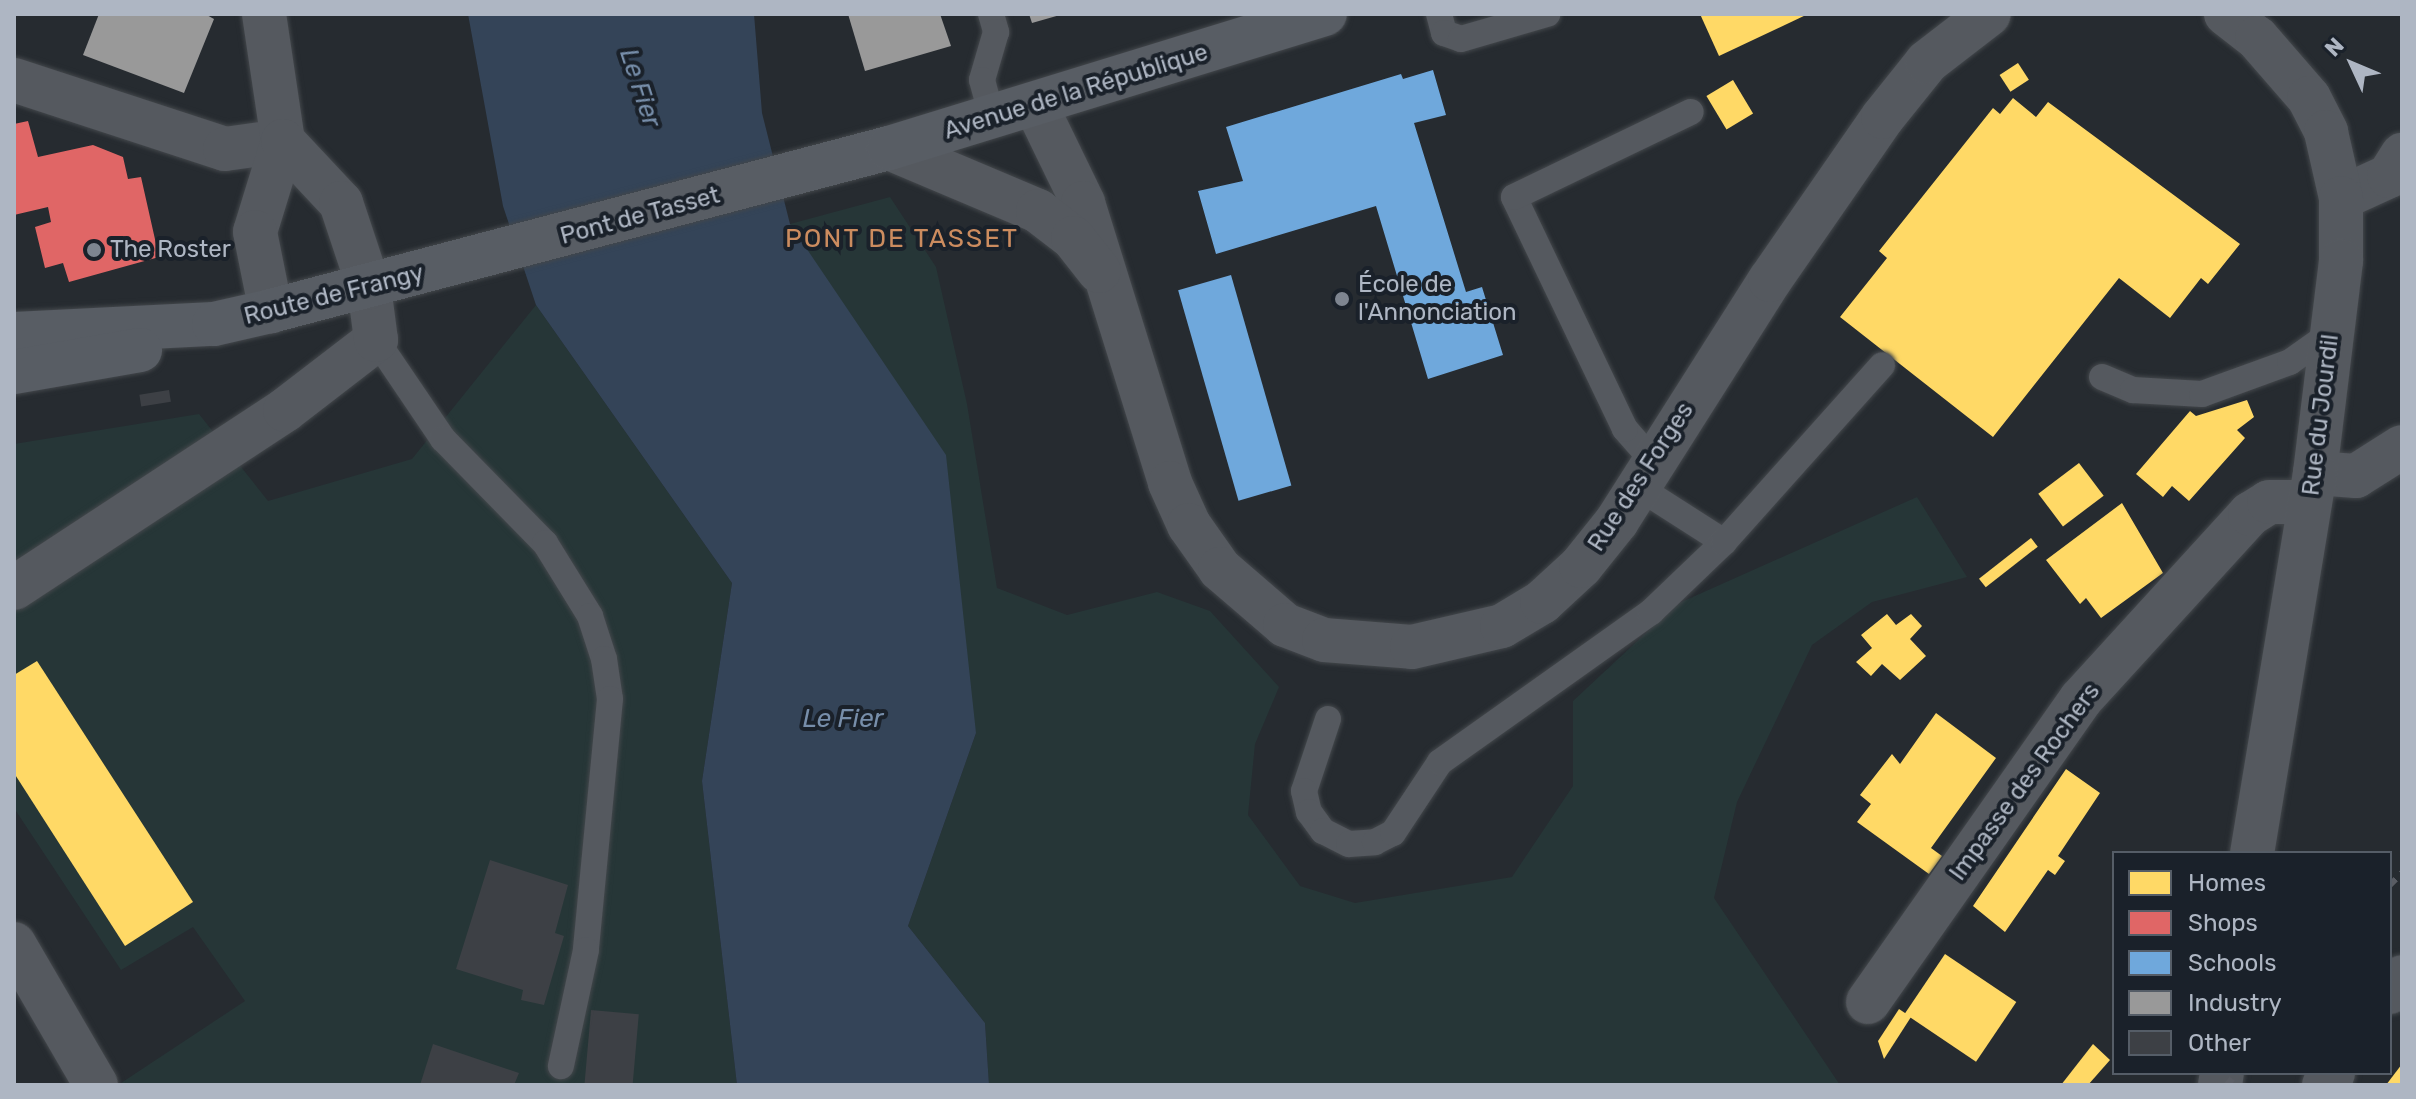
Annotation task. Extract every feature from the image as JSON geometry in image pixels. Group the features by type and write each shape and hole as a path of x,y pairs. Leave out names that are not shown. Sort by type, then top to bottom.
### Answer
{"main road":[{"name":"Avenue de la République","path":"826,165 1036,106 1325,14"},
{"name":"Pont de Tasset","path":"453,266 826,165"},
{"name":"Route de Frangy","path":"14,372 120,355 214,324 453,266"},
{"name":"Route de Frangy","path":"14,334 214,324"}],"street":[{"path":"264,14 283,141 255,232 271,311"},
{"name":"Rue des Forges","path":"1036,106 1083,203 1111,285 1170,483 1189,525 1253,602 1306,635 1412,647 1502,626 1542,602 1581,566 1646,474 1883,117 1927,62 1989,14"},
{"name":"Rue du Jourdil","path":"2226,14 2257,38 2309,98 2326,132 2341,198 2341,261 2313,488 2252,851"},
{"path":"14,80 225,149 283,141"},
{"path":"14,588 285,410 376,340 369,287 341,203 283,141"},
{"name":"Rue des Forges","path":"889,148 1038,211 1073,238 1111,285"},
{"path":"2341,198 2389,176 2402,155"},
{"name":"Impasse des Rochers","path":"1868,1002 2081,699 2250,514 2269,502 2356,476 2402,447"},
{"path":"14,944 96,1085"}],"lane":[{"path":"991,14 996,32 982,80 992,118"},
{"path":"1439,14 1444,33 1461,39 1547,14"},
{"path":"1691,112 1514,197 1646,474 1724,542"},
{"path":"2102,377 2133,390 2202,394 2290,362 2331,333"},
{"path":"376,340 443,439 545,543 590,616 604,659 610,699 586,950 561,1066"},
{"path":"1328,719 1307,776 1309,812 1323,831 1349,844 1375,842 1393,833 1440,762 1651,612 1724,542 1882,365"}],"shaded area":[{"path":"890,197 936,267 967,404 997,588 1067,615 1157,592 1210,611 1279,687 1255,744 1248,815 1300,886 1355,903 1512,877 1573,786 1573,701 1677,604 1917,497 1967,577 1872,602 1812,645 1737,802 1714,898 1840,1085 989,1085 985,1023 908,926 976,733 790,224"},
{"path":"536,305 732,583 702,781 737,1085 118,1085 245,1001 193,927 121,970 14,808 14,444 199,414 268,501 412,459"}],"water":[{"name":"Le Fier","path":"468,14 754,14 762,113 790,224 946,455 976,733 908,926 985,1023 989,1085 737,1085 702,781 732,583 536,305 503,206"}],"building: Homes":[{"path":"1700,14 1808,14 1719,56"},
{"path":"2018,63 2029,80 2010,92 2000,75"},
{"path":"1733,80 1753,113 1727,129 1706,96"},
{"path":"2013,98 2036,117 2048,102 2240,244 2208,284 2201,278 2170,318 2119,278 1993,437 1840,317 1887,258 1879,251 1993,108 2000,114"},
{"path":"2247,400 2254,417 2237,430 2245,438 2189,501 2172,486 2163,497 2136,474 2190,411 2196,416"},
{"path":"2079,463 2104,496 2063,526 2038,494"},
{"path":"2122,503 2163,573 2101,618 2086,598 2080,604 2046,560"},
{"path":"2031,538 2038,547 1986,587 1979,579"},
{"path":"1887,614 1896,625 1911,614 1922,626 1910,639 1926,656 1900,680 1882,664 1871,676 1856,662 1872,648 1861,635"},
{"path":"37,661 193,902 125,946 14,773 14,675"},
{"path":"1936,713 1996,758 1931,848 1942,856 1929,874 1857,822 1871,804 1860,795 1892,754 1900,764"},
{"path":"2066,769 2100,793 2058,856 2065,861 2055,875 2048,870 2005,932 1973,906"},
{"path":"1945,954 2016,1002 1976,1062 1905,1014"},
{"path":"1899,1009 1911,1017 1884,1059 1878,1041"},
{"path":"2093,1044 2110,1060 2088,1085 2061,1085"},
{"path":"2402,1064 2402,1085 2386,1085"}],"building: Shops":[{"path":"28,121 38,157 93,145 123,157 128,179 141,177 159,257 69,282 63,263 45,268 35,227 51,222 48,207 14,215 14,124"}],"building: Schools":[{"path":"1433,70 1446,115 1414,123 1466,292 1482,287 1503,355 1428,379 1376,206 1216,254 1198,191 1243,181 1226,127 1401,74 1403,79"},
{"path":"1231,275 1291,486 1238,501 1178,290"}],"building: Industry":[{"path":"99,14 205,14 214,19 184,93 83,55"},
{"path":"848,14 940,14 951,46 865,71"},
{"path":"1029,14 1060,14 1060,15 1032,23"}],"building: Other":[{"path":"169,390 171,402 141,407 139,395"},
{"path":"490,860 568,885 555,933 564,936 544,1005 521,1000 523,990 456,969"},
{"path":"591,1010 639,1014 633,1085 584,1085"},
{"path":"433,1044 519,1073 514,1085 420,1085"}],"railway":[{"path":"2392,883 2402,873"},
{"path":"2227,1085 2235,1075"}],"place":[{"name":"The Roster","path":"94,250"},
{"name":"École de l'Annonciation","path":"1342,299"}],"district":[{"name":"PONT DE TASSET","path":"902,239"}]}
